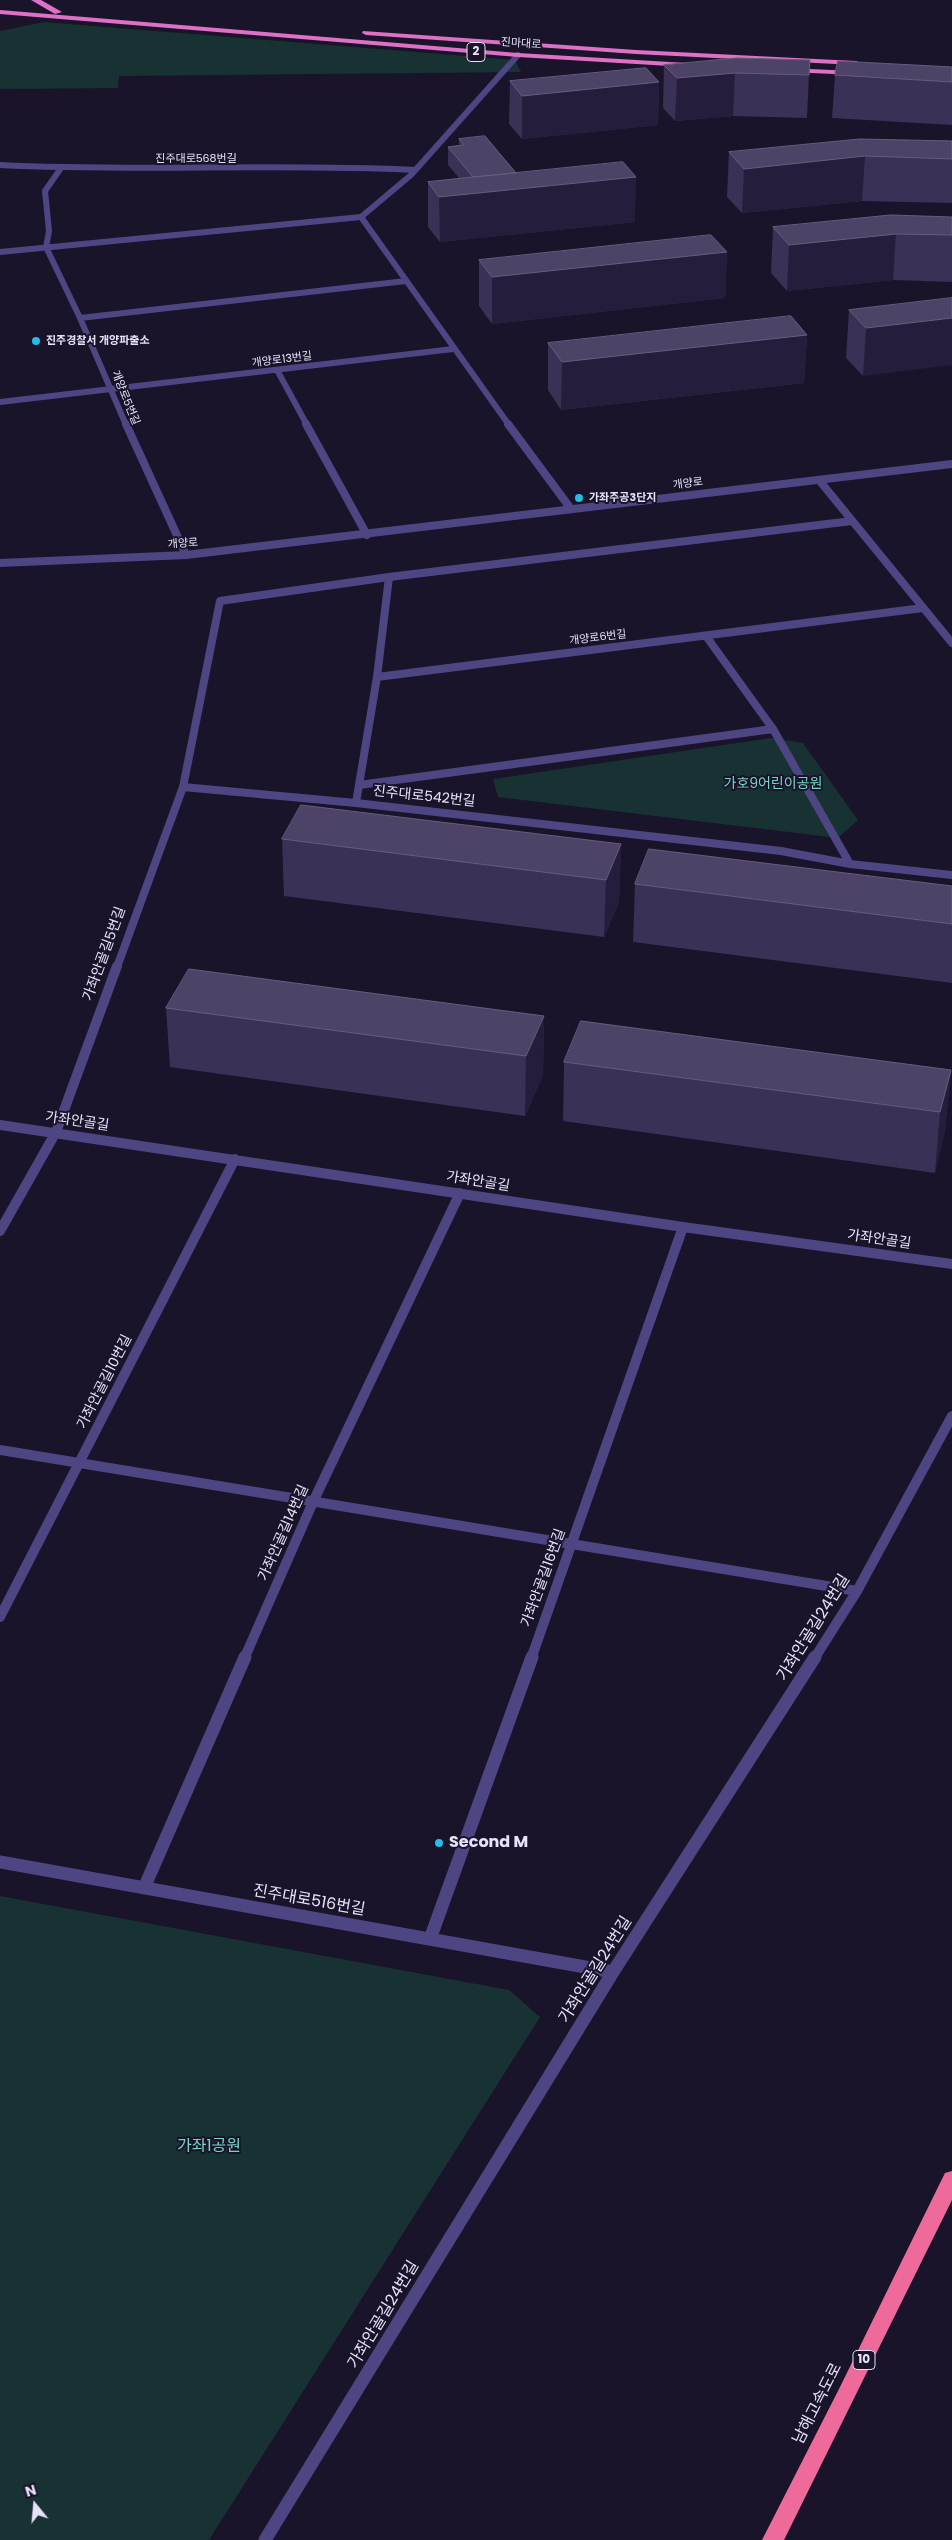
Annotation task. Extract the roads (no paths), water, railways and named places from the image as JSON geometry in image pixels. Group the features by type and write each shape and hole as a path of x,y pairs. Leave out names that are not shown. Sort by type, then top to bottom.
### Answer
{"highway":[{"path":"35,0 58,12"},
{"name":"진마대로","path":"0,12 58,12 636,52 870,64"},
{"name":"진마대로","path":"0,12 518,55 701,66"},
{"path":"779,70 868,74"},
{"name":"남해고속도로","path":"773,2540 847,2395 952,2179"}],"street":[{"path":"0,252 361,216 415,170 518,55"},
{"name":"진주대로568번길","path":"0,165 61,168 354,167 415,170"},
{"path":"46,247 49,231 45,191 61,168"},
{"path":"361,216 453,349 571,509"},
{"name":"개양로5번길","path":"46,247 80,318 151,483 186,555"},
{"path":"80,318 406,281"},
{"name":"개양로13번길","path":"0,402 453,349"},
{"path":"277,370 367,535"},
{"name":"개양로","path":"0,563 186,555 952,464"},
{"path":"819,480 952,644"},
{"path":"183,787 220,601 389,577 852,521"},
{"path":"356,803 377,677 389,577"},
{"name":"개양로6번길","path":"377,677 923,608"},
{"path":"706,636 773,730 850,864"},
{"name":"진주대로542번길","path":"359,785 773,730"},
{"name":"진주대로542번길","path":"183,787 356,803 781,851 850,864 952,876"},
{"name":"가좌안골길5번길","path":"0,1231 56,1132 183,787"},
{"name":"가좌안골길","path":"0,1125 682,1227 952,1264"},
{"name":"가좌안골길10번길","path":"0,1617 235,1159"},
{"name":"가좌안골길14번길","path":"144,1888 314,1502 460,1193"},
{"name":"가좌안골길16번길","path":"430,1939 572,1545 682,1227"},
{"name":"가좌안골길24번길","path":"265,2540 613,1972 857,1591 952,1416"},
{"path":"0,1450 857,1591"},
{"name":"진주대로516번길","path":"0,1862 613,1972"}],"place":[{"name":"진주경찰서 개양파출소","path":"36,341"},
{"name":"가좌주공3단지","path":"579,498"},
{"name":"Second M","path":"439,1843"}],"park label":[{"name":"가호9어린이공원","path":"773,784"},
{"name":"가좌1공원","path":"209,2147"}]}
